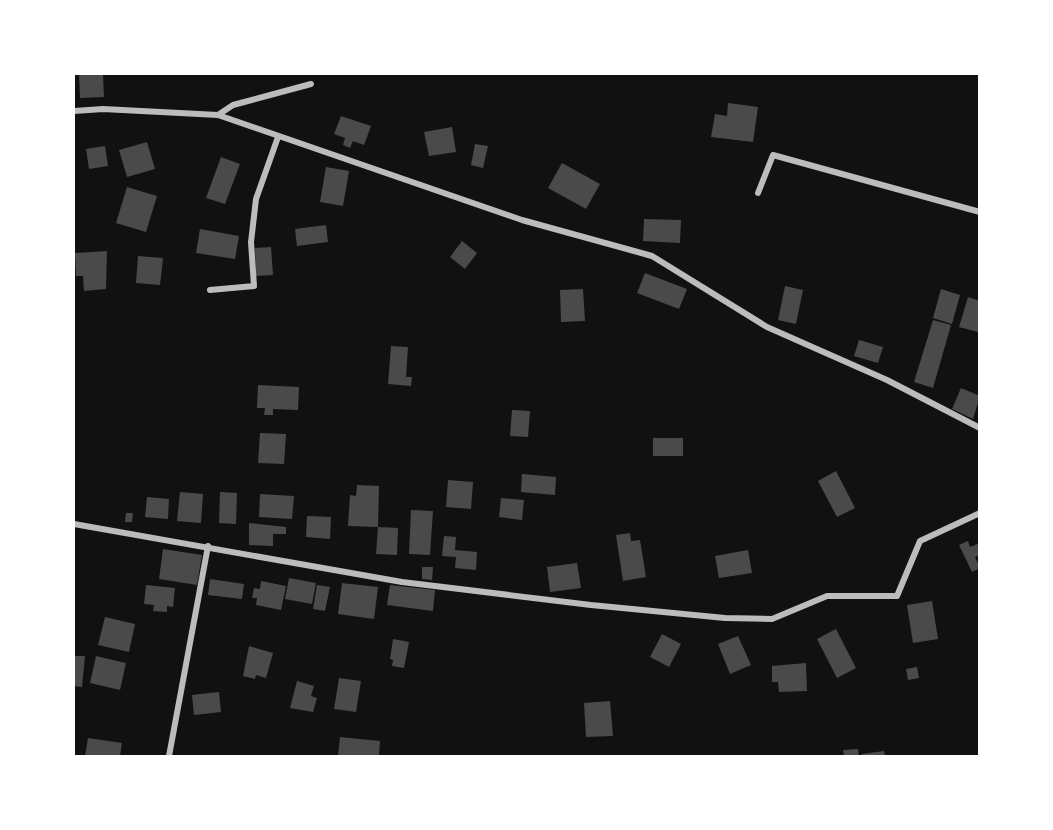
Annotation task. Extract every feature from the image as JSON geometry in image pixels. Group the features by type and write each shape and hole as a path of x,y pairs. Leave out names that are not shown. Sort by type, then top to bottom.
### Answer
{"street":[{"path":"219,115 233,105 311,84"},
{"path":"74,111 219,115 522,220 652,256 767,327 887,380 980,428"},
{"path":"210,290 254,286 250,242 256,199 278,137"},
{"path":"758,193 773,155 980,212"},
{"path":"74,524 402,582 591,605 772,619 827,596 897,596 920,541 980,513"},
{"path":"169,756 208,546"}],"building":[{"path":"79,74 103,74 104,97 80,98"},
{"path":"728,103 758,107 753,142 711,137 715,114 727,116"},
{"path":"341,116 371,126 364,145 353,141 350,148 343,145 345,138 334,134"},
{"path":"452,127 456,152 429,156 424,132"},
{"path":"147,142 155,169 127,177 119,150"},
{"path":"475,144 488,146 483,168 471,165"},
{"path":"105,146 108,166 89,169 86,149"},
{"path":"221,157 240,164 225,204 206,198"},
{"path":"562,163 600,184 586,209 548,188"},
{"path":"326,167 349,171 343,206 320,202"},
{"path":"127,187 157,196 146,232 116,223"},
{"path":"644,219 681,220 680,243 643,241"},
{"path":"326,225 328,242 297,246 295,229"},
{"path":"200,229 239,236 235,259 196,253"},
{"path":"462,241 477,253 465,269 450,257"},
{"path":"271,247 273,275 256,276 255,248"},
{"path":"107,251 106,289 84,291 83,276 76,276 75,253"},
{"path":"138,256 163,258 160,285 136,283"},
{"path":"645,273 687,289 679,309 637,293"},
{"path":"785,286 803,290 796,324 778,320"},
{"path":"583,289 585,321 561,322 560,290"},
{"path":"941,289 960,295 952,324 933,318"},
{"path":"968,297 980,301 978,332 959,327"},
{"path":"933,320 951,325 933,388 914,382"},
{"path":"859,340 883,347 878,363 854,356"},
{"path":"391,346 408,347 406,377 412,377 411,386 388,384"},
{"path":"258,385 299,387 298,410 273,409 273,415 264,415 265,408 257,408"},
{"path":"961,388 980,396 973,419 952,409"},
{"path":"512,410 530,411 528,437 510,436"},
{"path":"260,433 286,434 284,464 258,463"},
{"path":"653,438 683,438 683,456 653,456"},
{"path":"836,471 855,508 837,517 818,481"},
{"path":"522,474 556,477 555,495 521,492"},
{"path":"448,480 473,482 471,509 446,507"},
{"path":"357,485 379,486 378,527 348,526 350,495 356,496"},
{"path":"180,492 203,494 201,523 177,521"},
{"path":"220,492 237,493 236,524 219,523"},
{"path":"260,494 294,496 292,519 259,517"},
{"path":"147,497 169,499 168,519 145,517"},
{"path":"501,498 524,500 522,520 499,517"},
{"path":"411,510 433,511 430,555 409,554"},
{"path":"126,513 133,513 132,522 125,522"},
{"path":"307,516 331,517 330,539 306,537"},
{"path":"249,523 286,527 286,534 273,534 273,546 249,545"},
{"path":"378,527 398,528 397,555 376,554"},
{"path":"630,533 631,541 640,540 646,577 623,581 616,535"},
{"path":"444,536 456,537 455,550 477,552 476,570 455,568 456,557 442,556"},
{"path":"968,541 970,547 980,543 980,555 975,557 980,568 972,572 959,545"},
{"path":"163,549 202,555 197,585 159,579"},
{"path":"748,550 752,573 719,578 715,556"},
{"path":"577,563 581,588 550,592 547,567"},
{"path":"422,567 433,567 432,580 422,579"},
{"path":"289,578 316,583 312,604 285,599"},
{"path":"210,579 244,584 242,599 208,595"},
{"path":"261,581 286,586 281,610 256,605 257,598 252,598 254,588 260,589"},
{"path":"342,583 378,587 374,619 338,614"},
{"path":"146,585 175,588 173,607 167,606 167,612 153,611 154,605 144,604"},
{"path":"317,585 330,587 325,611 313,609"},
{"path":"390,585 435,590 433,611 387,605"},
{"path":"932,601 938,639 913,643 907,605"},
{"path":"105,617 135,624 129,652 98,645"},
{"path":"836,629 856,668 837,678 817,639"},
{"path":"662,634 681,644 669,667 650,657"},
{"path":"738,636 751,665 730,674 718,644"},
{"path":"393,639 409,642 404,668 392,666 393,660 390,659"},
{"path":"249,646 273,653 266,678 256,675 255,679 243,676"},
{"path":"74,656 85,656 82,687 74,686"},
{"path":"96,656 126,663 120,690 90,683"},
{"path":"806,663 807,691 779,692 778,682 772,682 772,666"},
{"path":"917,667 919,678 908,680 906,669"},
{"path":"339,678 361,681 356,712 334,709"},
{"path":"297,681 314,686 311,696 317,698 313,712 290,708"},
{"path":"219,692 221,712 194,715 192,695"},
{"path":"610,701 613,736 586,737 584,703"},
{"path":"340,737 380,741 379,756 338,756"},
{"path":"88,738 122,743 120,756 85,756"},
{"path":"858,749 859,756 844,756 843,750"},
{"path":"884,751 885,756 862,756 862,754"}]}
